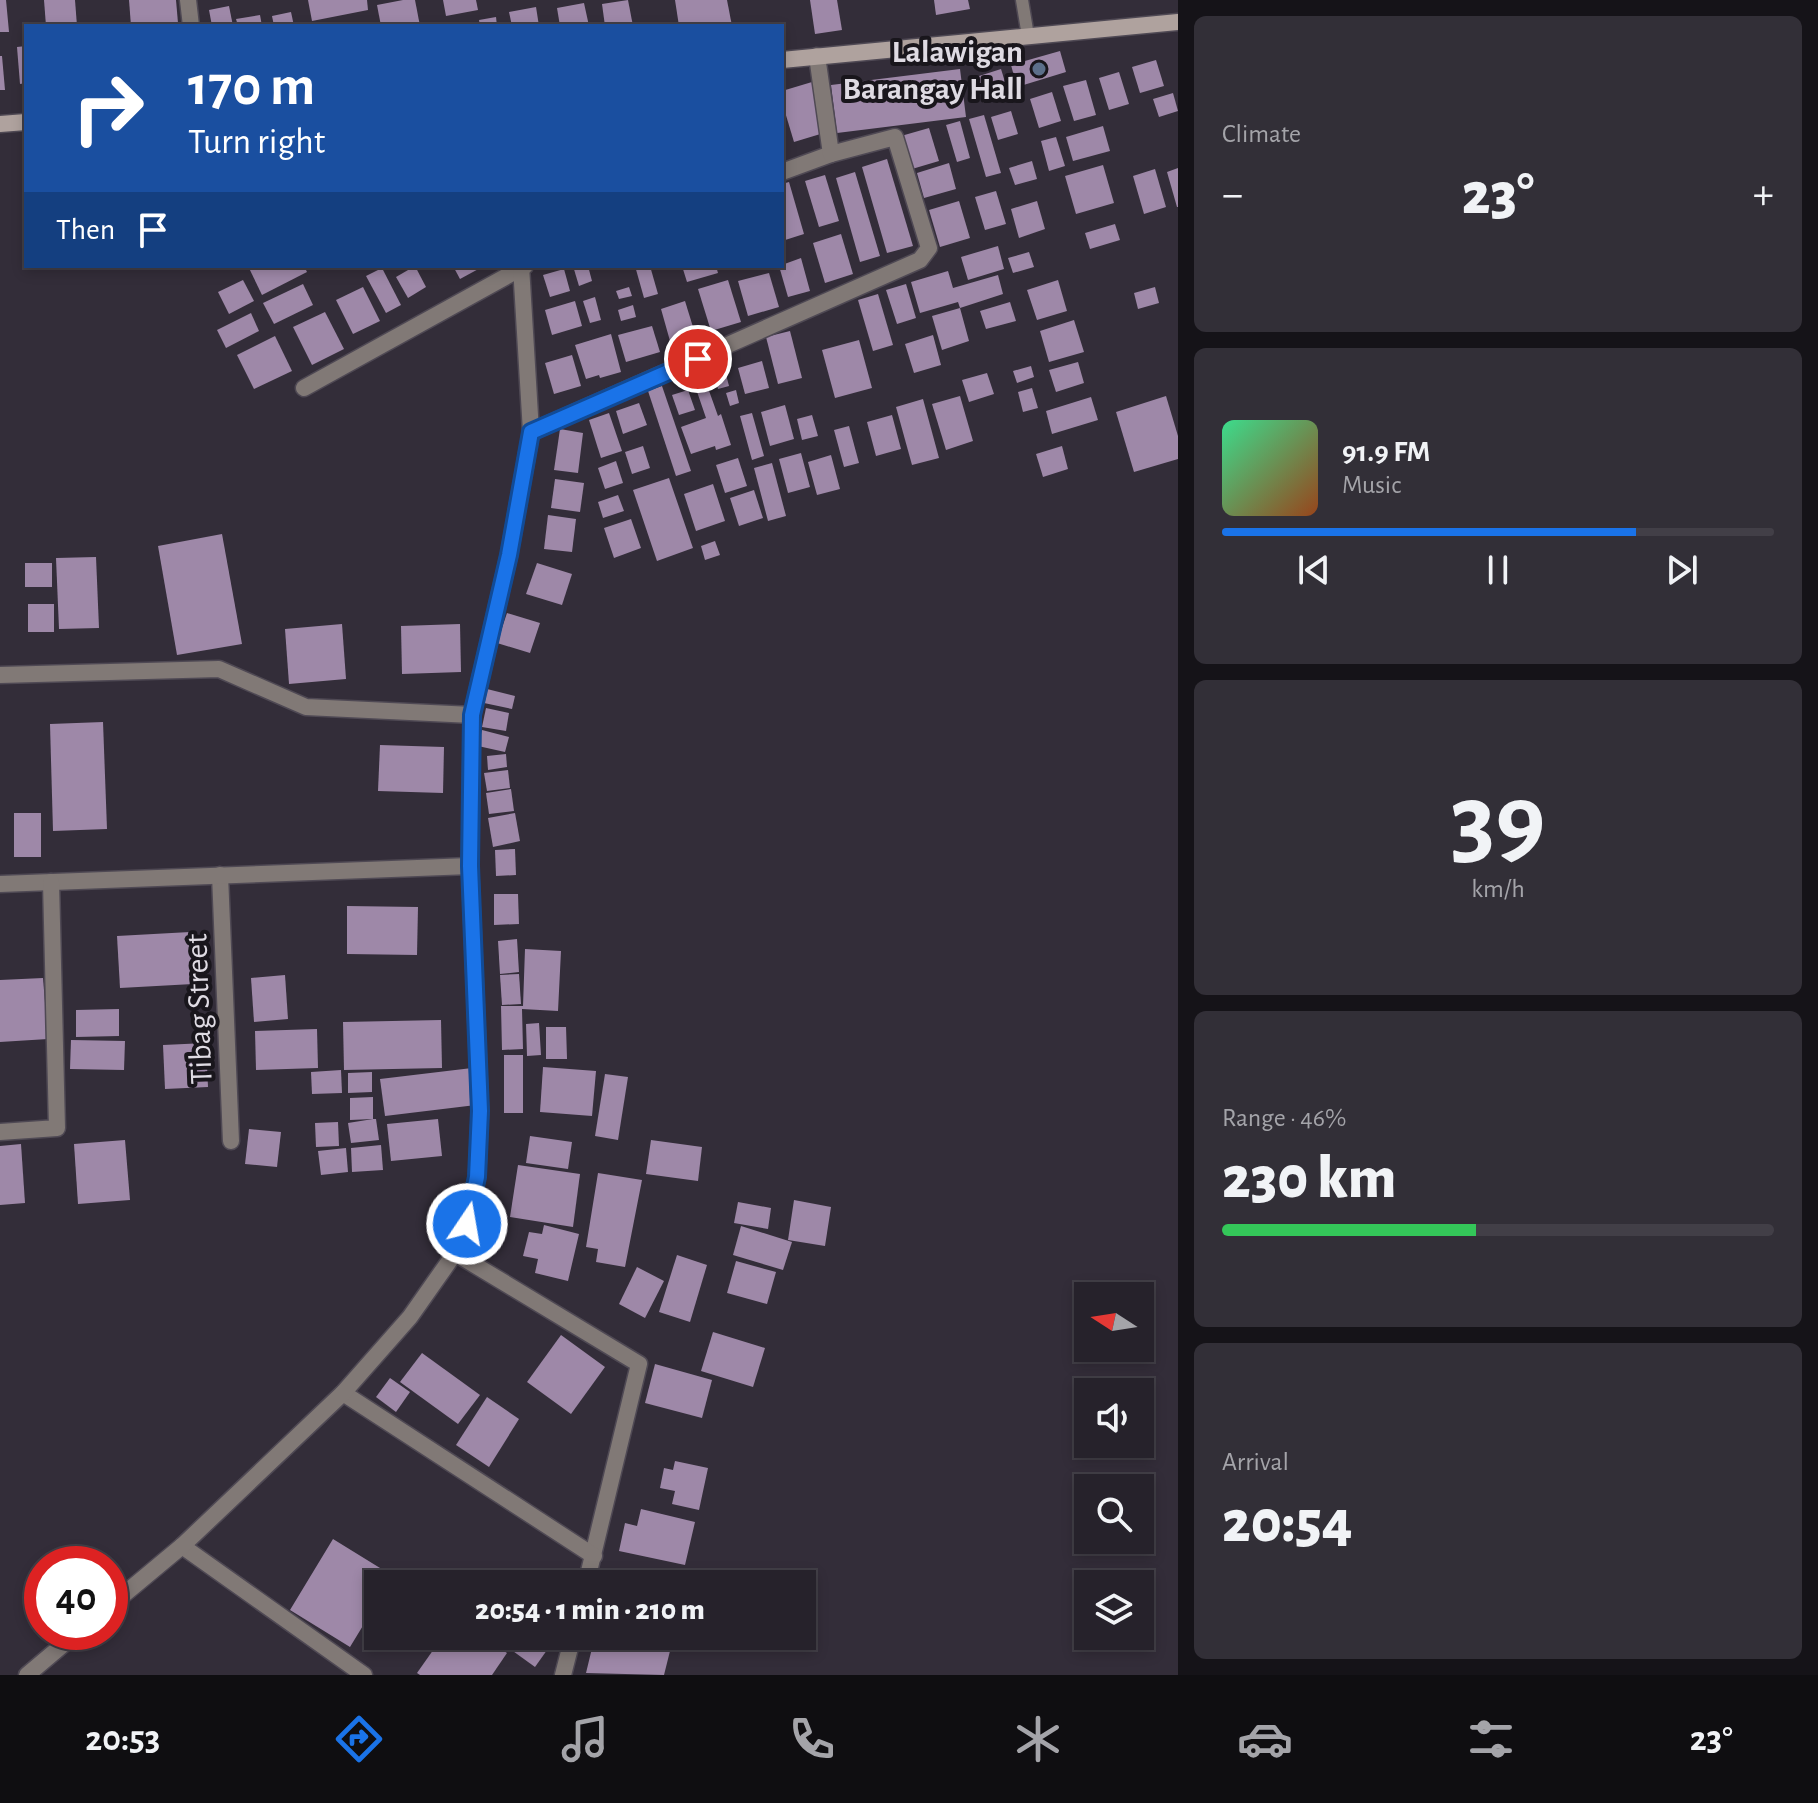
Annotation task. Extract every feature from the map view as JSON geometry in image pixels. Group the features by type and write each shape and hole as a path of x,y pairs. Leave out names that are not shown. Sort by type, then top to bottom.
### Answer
{"main road":[{"path":"784,60 1178,22"},
{"path":"0,124 24,122"}],"street":[{"path":"188,0 191,24"},
{"path":"817,56 831,154"},
{"path":"531,432 920,260 929,248 895,137 831,154 784,171"},
{"path":"304,388 519,268"},
{"path":"128,1591 182,1546 343,1393 410,1317 455,1253 467,1224 477,1177 480,1111 470,866 472,715 509,555 531,432 523,268"},
{"path":"0,675 219,669 306,707 472,715"},
{"path":"0,884 470,866"},
{"name":"Tibag Street","path":"220,875 231,1141"},
{"path":"0,1132 57,1128 51,882"},
{"path":"455,1253 639,1364 590,1570"},
{"path":"343,1393 594,1556"},
{"path":"182,1546 364,1675"},
{"path":"27,1675 57,1650"},
{"path":"563,1675 569,1650"}],"lane":[{"path":"1022,0 1028,36"}],"building":[{"path":"0,0 6,0 9,32 0,32"},
{"path":"44,0 75,0 77,24 46,24"},
{"path":"129,0 176,0 178,23 131,24"},
{"path":"308,0 367,0 368,10 312,21"},
{"path":"415,0 420,24 381,24 377,5"},
{"path":"443,0 476,0 478,10 446,16"},
{"path":"628,0 633,24 605,24 602,4"},
{"path":"675,0 727,0 732,24 679,24"},
{"path":"810,0 837,0 842,30 815,34"},
{"path":"934,0 968,0 970,9 936,15"},
{"path":"584,3 589,24 560,24 557,8"},
{"path":"229,6 233,24 212,24 209,10"},
{"path":"536,7 539,24 512,24 509,12"},
{"path":"291,12 294,24 274,24 272,16"},
{"path":"260,15 262,24 237,24 236,19"},
{"path":"496,17 497,24 480,24 479,20"},
{"path":"24,46 24,83 20,84 17,47"},
{"name":"Lalawigan Barangay Hall","path":"1060,51 1066,72 1017,87 1011,65"},
{"path":"2,56 5,90 0,90"},
{"path":"1156,60 1164,86 1140,93 1132,67"},
{"path":"960,69 966,117 837,133 831,85"},
{"path":"1001,69 1009,95 983,103 976,77"},
{"path":"1119,72 1129,104 1109,110 1099,78"},
{"path":"1086,80 1096,115 1074,121 1063,86"},
{"path":"812,82 827,132 794,142 784,109 784,90"},
{"path":"1052,92 1061,121 1039,128 1030,99"},
{"path":"1173,93 1178,111 1159,117 1153,99"},
{"path":"1011,111 1018,134 998,140 991,117"},
{"path":"984,115 1001,173 986,177 969,119"},
{"path":"960,121 970,158 957,162 946,125"},
{"path":"1103,126 1110,151 1073,161 1066,137"},
{"path":"929,128 939,161 912,169 901,136"},
{"path":"1056,137 1065,166 1049,171 1041,141"},
{"path":"887,159 913,246 887,253 862,167"},
{"path":"1032,161 1037,179 1015,185 1009,168"},
{"path":"949,163 956,189 924,198 917,173"},
{"path":"1103,165 1114,203 1076,214 1065,176"},
{"path":"1178,168 1178,207 1177,207 1167,172"},
{"path":"1155,169 1166,207 1144,214 1133,176"},
{"path":"855,172 880,256 860,262 836,178"},
{"path":"825,175 839,221 819,227 805,181"},
{"path":"789,182 804,234 784,240 784,183"},
{"path":"996,191 1006,224 985,230 975,197"},
{"path":"959,201 970,238 940,247 929,210"},
{"path":"1037,201 1045,229 1019,238 1011,209"},
{"path":"1115,224 1120,240 1090,249 1085,233"},
{"path":"841,234 853,274 825,283 813,243"},
{"path":"998,246 1004,269 968,280 961,257"},
{"path":"1029,252 1034,267 1013,273 1008,258"},
{"path":"801,258 810,291 788,297 780,268 784,268 784,264"},
{"path":"249,268 305,268 307,272 262,295"},
{"path":"382,268 401,305 386,313 366,276"},
{"path":"416,268 426,287 408,298 396,277"},
{"path":"454,268 480,268 460,279"},
{"path":"574,268 589,268 592,281 579,286"},
{"path":"636,268 651,268 658,294 644,298"},
{"path":"683,268 717,268 718,273 687,282"},
{"path":"564,269 570,291 550,297 543,275"},
{"path":"948,271 953,288 998,275 1003,294 960,308 958,302 920,313 911,282"},
{"path":"769,273 779,307 748,316 738,281"},
{"path":"243,280 254,301 229,314 218,292"},
{"path":"728,280 741,322 711,331 698,289"},
{"path":"1058,280 1067,311 1037,320 1027,290"},
{"path":"303,284 313,305 274,324 263,303"},
{"path":"906,284 916,318 897,324 886,290"},
{"path":"363,287 380,321 353,334 336,300"},
{"path":"629,287 632,296 619,299 616,291"},
{"path":"1155,287 1159,303 1138,309 1134,293"},
{"path":"878,294 893,345 873,351 858,300"},
{"path":"595,297 601,320 590,323 583,301"},
{"path":"575,301 582,326 552,335 545,310"},
{"path":"685,301 697,340 672,348 661,309"},
{"path":"1010,302 1016,321 986,329 980,311"},
{"path":"633,305 636,317 621,321 618,310"},
{"path":"960,308 969,341 942,350 932,316"},
{"path":"325,312 344,349 312,365 293,327"},
{"path":"251,313 259,331 226,348 217,330"},
{"path":"1074,320 1084,352 1049,362 1040,331"},
{"path":"652,326 660,352 626,362 618,335"},
{"path":"790,331 802,378 778,384 766,337"},
{"path":"611,334 621,372 586,379 575,345"},
{"path":"933,335 941,365 914,373 905,344"},
{"path":"275,336 292,371 254,389 237,355"},
{"path":"859,340 872,388 835,398 822,350"},
{"path":"572,355 581,386 554,394 545,363"},
{"path":"762,361 769,388 745,394 738,368"},
{"path":"1078,362 1084,383 1056,392 1049,370"},
{"path":"723,363 729,386 718,389 712,367"},
{"path":"1031,366 1034,377 1017,383 1013,371"},
{"path":"702,371 731,445 716,450 715,446 691,454 681,427 706,418 691,374"},
{"path":"987,373 994,394 969,402 962,380"},
{"path":"662,386 691,471 676,476 648,391"},
{"path":"1032,388 1038,408 1023,412 1018,392"},
{"path":"688,390 695,410 679,415 672,395"},
{"path":"736,390 739,403 730,406 726,393"},
{"path":"960,396 973,441 946,450 932,404"},
{"path":"1166,396 1178,436 1178,459 1134,472 1116,412"},
{"path":"1091,397 1098,420 1052,434 1046,411"},
{"path":"923,399 939,458 912,465 896,407"},
{"path":"639,403 647,425 623,434 616,411"},
{"path":"785,405 794,439 770,446 761,412"},
{"path":"609,413 622,451 601,458 589,420"},
{"path":"752,413 764,456 752,460 740,416"},
{"path":"812,415 818,436 802,440 797,419"},
{"path":"892,415 901,449 876,456 867,422"},
{"path":"849,426 859,463 844,467 834,430"},
{"path":"560,429 583,433 578,473 554,470"},
{"path":"643,446 650,468 632,474 625,452"},
{"path":"1062,446 1068,469 1043,477 1036,454"},
{"path":"801,453 810,487 788,493 779,459"},
{"path":"831,455 840,489 817,495 808,462"},
{"path":"738,458 747,486 725,493 716,465"},
{"path":"616,461 623,483 605,489 598,468"},
{"path":"772,463 786,516 768,521 754,468"},
{"path":"669,478 693,548 657,561 633,490"},
{"path":"555,479 584,483 580,512 551,508"},
{"path":"713,484 725,521 696,531 684,494"},
{"path":"754,490 763,518 739,526 730,498"},
{"path":"618,495 624,511 603,518 598,502"},
{"path":"548,515 576,519 572,552 544,549"},
{"path":"631,519 641,548 614,558 604,528"},
{"path":"222,534 242,644 177,655 158,546"},
{"path":"715,541 720,555 705,560 701,546"},
{"path":"96,557 99,628 59,629 56,558"},
{"path":"25,563 52,563 52,587 25,587"},
{"path":"537,563 572,574 562,605 526,594"},
{"path":"28,604 54,604 54,632 28,632"},
{"path":"507,613 540,623 530,653 497,643"},
{"path":"342,624 346,679 289,684 285,629"},
{"path":"460,624 461,672 402,674 401,626"},
{"path":"487,689 515,696 512,709 484,703"},
{"path":"486,708 509,713 506,731 482,727"},
{"path":"103,722 107,829 53,831 50,724"},
{"path":"482,730 509,737 505,752 478,746"},
{"path":"380,745 444,747 443,793 378,791"},
{"path":"506,754 507,767 488,770 487,756"},
{"path":"508,770 510,788 487,791 484,773"},
{"path":"511,789 514,811 489,814 486,793"},
{"path":"14,813 41,813 41,857 14,857"},
{"path":"515,813 520,841 493,847 488,818"},
{"path":"515,849 516,875 496,876 495,850"},
{"path":"494,894 518,894 519,924 494,925"},
{"path":"347,906 418,907 417,955 347,954"},
{"path":"190,932 193,984 120,988 117,936"},
{"path":"517,939 519,972 500,974 498,941"},
{"path":"525,949 561,951 558,1011 522,1009 523,1049 502,1050 501,1006 523,1006"},
{"path":"519,974 521,1004 502,1005 500,975"},
{"path":"285,975 288,1019 254,1022 251,978"},
{"path":"43,978 48,1039 0,1042 0,980"},
{"path":"119,1009 119,1036 76,1037 76,1010"},
{"path":"441,1020 442,1068 344,1070 343,1022"},
{"path":"539,1023 541,1055 527,1056 526,1024"},
{"path":"546,1027 566,1027 567,1059 546,1059"},
{"path":"317,1029 318,1068 256,1070 255,1031"},
{"path":"71,1040 125,1041 124,1070 70,1069"},
{"path":"206,1043 208,1087 165,1089 163,1045"},
{"path":"504,1055 523,1055 523,1113 504,1113"},
{"path":"543,1067 596,1071 592,1116 540,1112"},
{"path":"472,1068 476,1105 385,1116 380,1079"},
{"path":"341,1070 342,1093 312,1094 311,1072"},
{"path":"372,1072 372,1092 348,1093 348,1073"},
{"path":"605,1074 628,1077 618,1140 595,1136"},
{"path":"373,1097 373,1119 350,1120 350,1098"},
{"path":"376,1119 379,1140 351,1143 348,1123"},
{"path":"438,1119 442,1156 391,1161 387,1124"},
{"path":"338,1122 339,1146 316,1147 315,1123"},
{"path":"249,1129 281,1132 277,1167 245,1164"},
{"path":"530,1136 572,1142 568,1169 526,1163"},
{"path":"125,1140 130,1200 78,1204 74,1144"},
{"path":"651,1140 702,1147 698,1181 646,1174"},
{"path":"21,1144 25,1203 0,1205 0,1146"},
{"path":"381,1145 383,1170 352,1172 351,1148"},
{"path":"346,1148 348,1172 321,1175 318,1151"},
{"path":"518,1165 580,1174 573,1227 510,1217"},
{"path":"598,1173 642,1180 625,1267 596,1262 598,1249 586,1247"},
{"path":"794,1200 831,1207 825,1246 788,1240"},
{"path":"738,1202 771,1208 768,1229 734,1223"},
{"path":"481,1208 503,1217 488,1257 465,1248"},
{"path":"544,1225 579,1234 568,1281 535,1273 538,1259 523,1256 529,1232 542,1234"},
{"path":"741,1226 792,1242 783,1270 733,1255"},
{"path":"677,1255 707,1265 690,1322 659,1312"},
{"path":"736,1261 776,1272 767,1304 727,1293"},
{"path":"637,1267 664,1281 645,1318 619,1304"},
{"path":"713,1332 765,1348 753,1387 701,1371"},
{"path":"561,1335 605,1367 571,1414 527,1382"},
{"path":"422,1353 480,1395 458,1424 400,1382"},
{"path":"655,1364 712,1380 702,1418 645,1403"},
{"path":"390,1378 410,1392 396,1412 376,1397"},
{"path":"487,1397 519,1419 489,1467 456,1445"},
{"path":"675,1461 708,1468 699,1510 672,1504 675,1491 660,1488 664,1468 673,1470"},
{"path":"641,1509 695,1522 685,1565 619,1551 625,1523 637,1526"},
{"path":"333,1539 383,1570 364,1570 364,1624 350,1647 290,1610"},
{"path":"433,1650 503,1650 507,1653 492,1675 417,1673"},
{"path":"511,1650 547,1650 535,1667"},
{"path":"592,1650 670,1650 664,1675 586,1673"}],"place":[{"name":"Lalawigan Barangay Hall","path":"1039,69"}],"route":[{"path":"467,1224 477,1177 480,1111 470,866 472,715 509,555 531,432 698,359"}]}
